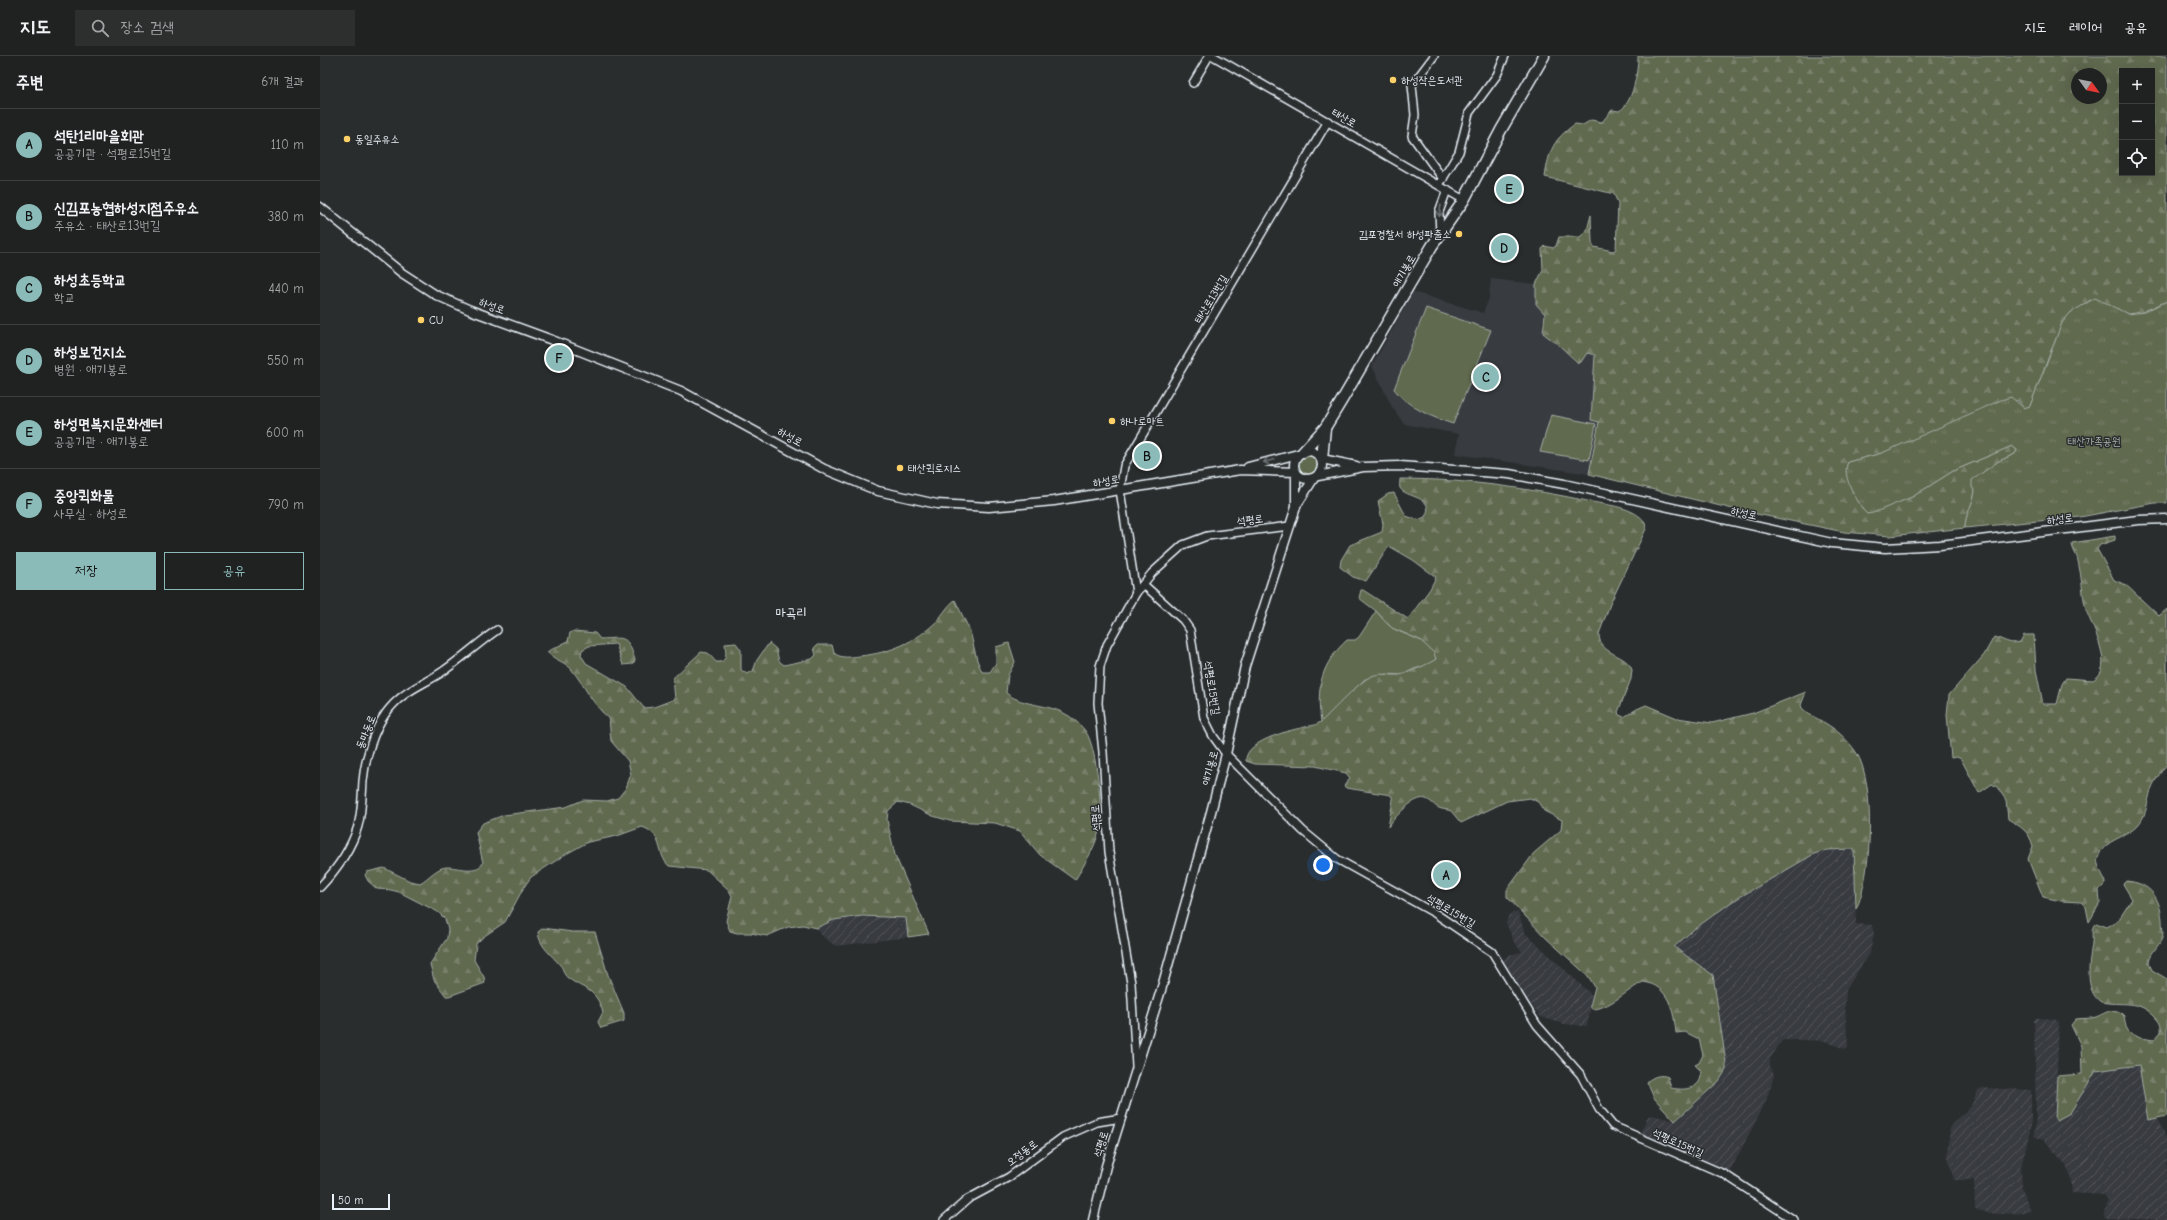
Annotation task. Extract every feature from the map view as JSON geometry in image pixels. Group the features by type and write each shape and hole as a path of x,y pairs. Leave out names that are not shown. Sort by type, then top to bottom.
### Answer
{"main road":[{"name":"애기봉로","path":"1300,453 1325,428 1440,234 1464,200 1501,130 1544,56"},
{"path":"1322,459 1325,428"}],"street":[{"path":"1192,83 1209,56"},
{"name":"태산로","path":"1213,56 1328,121 1441,182"},
{"name":"태산로","path":"1434,56 1412,84 1415,115 1412,136 1447,190 1464,200"},
{"path":"1441,182 1459,152 1468,113 1497,75 1505,56"},
{"name":"태산로13번길","path":"1136,593 1120,490 1124,466 1328,121"},
{"path":"1440,234 1439,212 1447,190"},
{"name":"하성로","path":"320,207 402,273 436,295 470,310 565,345 681,391 824,468 878,491 937,504 970,507 1054,500 1240,470 1296,472"},
{"path":"1240,470 1312,451 1322,459 1363,467"},
{"path":"1300,453 1294,463 1296,472 1304,479 1316,477"},
{"path":"1296,507 1302,494 1323,468 1322,459"},
{"name":"하성로","path":"1316,477 1363,467 1437,467 1509,474 1564,484 1810,539 1862,547 1913,548 2138,520 2167,519"},
{"name":"애기봉로","path":"1136,1069 1162,988 1226,754 1245,666 1296,507 1296,472"},
{"name":"석평로","path":"1093,1220 1136,1069 1131,983 1109,852 1098,683 1100,666 1107,645 1136,593 1172,554 1193,540 1207,536 1290,526"},
{"name":"석평로15번길","path":"1143,584 1183,620 1190,630 1194,641 1204,718 1213,736 1226,754 1303,831 1337,859 1436,914 1492,952 1537,1025 1581,1075 1598,1109 1613,1126 1724,1174 1794,1220"},
{"name":"동마동로","path":"320,887 346,856 354,837 360,814 363,779 368,757 374,739 386,713 411,689 443,672 497,630"},
{"name":"오정동로","path":"944,1220 968,1198 1009,1177 1063,1137 1097,1122 1121,1118"}],"shaded area":[{"path":"1491,279 1536,284 1536,304 1545,314 1542,324 1546,335 1562,347 1575,362 1581,362 1587,353 1595,355 1591,420 1599,422 1589,474 1455,454 1459,434 1404,424 1392,407 1372,366 1413,292 1483,313 1489,298"},
{"path":"1854,849 1856,924 1872,925 1874,934 1870,952 1846,990 1845,1007 1848,1047 1845,1049 1825,1041 1783,1040 1770,1059 1770,1067 1774,1075 1766,1101 1729,1173 1686,1155 1640,1133 1648,1116 1652,1115 1675,1121 1679,1118 1706,1093 1726,1063 1715,983 1703,966 1675,949 1677,943 1733,901 1814,854 1827,850"},
{"path":"1518,912 1525,933 1593,996 1587,1026 1563,1024 1541,1017 1529,1002 1503,960 1508,955 1522,952 1514,942 1506,923 1509,914"},
{"path":"862,916 906,918 908,937 836,946 823,937 816,928 834,920"},
{"path":"2037,1018 2054,1019 2059,1022 2056,1096 2096,1071 2139,1065 2148,1120 2158,1118 2167,1140 2167,1220 2104,1218 2108,1200 2104,1195 2072,1193 2070,1175 2065,1164 2045,1141 2034,1136 2036,1116 2034,1020"},
{"path":"1982,1088 2031,1090 2031,1127 2021,1167 2022,1189 2031,1211 2025,1213 1996,1214 1975,1210 1974,1180 1954,1180 1948,1157 1950,1128 1954,1122 1971,1106 1978,1090"}],"green space":[{"path":"1638,56 2167,56 2167,301 2135,315 2128,314 2090,300 2062,323 2030,406 2024,408 2017,400 1882,453 1848,462 1847,467 1850,481 1867,514 1912,497 1953,471 2012,446 2017,450 2015,454 1999,461 1972,487 1975,491 1973,501 1966,518 1965,528 1890,536 1844,532 1737,510 1589,474 1599,422 1591,420 1595,355 1587,353 1581,362 1578,363 1543,333 1545,314 1536,304 1536,284 1543,270 1542,249 1545,246 1553,248 1556,246 1559,237 1580,237 1587,230 1591,215 1592,242 1594,247 1613,251 1616,249 1618,204 1614,194 1545,177 1550,153 1553,146 1562,135 1575,124 1583,125 1591,120 1602,122 1612,110 1619,111 1628,102 1636,78"},
{"name":"태산가족공원","path":"2095,298 2128,314 2144,312 2167,301 2167,503 2155,503 2080,517 1965,528 1966,518 1973,501 1975,491 1972,487 1972,480 1999,461 2015,454 2017,450 2012,446 1953,471 1912,497 1873,513 1867,514 1863,510 1850,487 1846,474 1848,462 1882,453 2001,400 2011,397 2024,408 2030,406 2062,323 2070,313"},
{"path":"1426,308 1491,330 1453,424 1413,407 1394,389"},
{"path":"1551,415 1596,424 1589,460 1540,452"},
{"path":"1308,456 1312,457 1316,461 1316,469 1312,473 1308,474 1304,473 1300,469 1299,465 1300,461 1304,457"},
{"path":"1400,479 1424,479 1497,485 1545,492 1613,506 1634,513 1645,522 1646,529 1610,604 1599,634 1603,647 1625,660 1632,670 1631,679 1618,712 1619,715 1624,717 1646,705 1677,718 1712,723 1753,713 1806,692 1801,705 1802,708 1842,736 1856,752 1862,766 1867,785 1870,830 1866,876 1856,909 1854,849 1827,850 1814,854 1733,901 1693,930 1674,947 1713,975 1726,1063 1726,1070 1719,1081 1675,1121 1654,1098 1647,1082 1654,1077 1663,1076 1668,1077 1671,1088 1687,1089 1696,1085 1701,1077 1701,1071 1695,1065 1699,1063 1703,1055 1699,1039 1685,1032 1676,1033 1672,1008 1659,988 1652,984 1643,982 1611,1003 1592,1009 1590,1006 1595,987 1588,976 1546,938 1507,897 1507,890 1534,853 1561,830 1562,820 1544,811 1538,802 1530,798 1507,801 1461,823 1451,811 1440,809 1428,800 1421,799 1416,800 1405,808 1388,827 1393,800 1391,795 1346,788 1344,786 1350,778 1346,773 1315,766 1255,764 1246,761 1248,753 1263,741 1286,732 1315,725 1321,722 1346,696 1367,678 1379,674 1402,674 1430,663 1436,659 1434,653 1420,640 1392,628 1376,611 1359,598 1361,590 1363,590 1408,619 1430,589 1436,577 1413,560 1389,546 1366,581 1353,577 1340,567 1341,560 1350,545 1382,532 1383,524 1378,501 1388,494 1394,493 1406,516 1418,520 1425,517 1428,510 1427,505 1419,498 1403,491 1400,488"},
{"path":"2115,536 2115,540 2100,545 2097,549 2114,580 2126,585 2159,616 2167,609 2167,764 2152,787 2145,813 2141,821 2128,833 2105,846 2098,857 2098,864 2105,884 2099,890 2100,903 2089,922 2086,907 2081,902 2061,901 2043,897 2028,859 2033,846 2027,833 2017,824 2008,819 2006,800 1997,787 1992,784 1979,793 1961,759 1957,757 1951,758 1947,715 1949,695 1984,655 1994,637 2016,643 2020,642 2024,635 2034,635 2036,670 2043,704 2057,704 2062,684 2066,678 2093,680 2100,674 2102,657 2100,647 2086,610 2079,567 2072,543"},
{"path":"955,600 970,631 977,660 982,672 990,672 996,663 996,647 1009,643 1015,662 1008,675 1006,693 1020,701 1062,712 1076,721 1086,732 1090,740 1096,766 1100,795 1100,822 1095,844 1075,880 1040,855 1020,831 995,823 950,821 933,816 910,805 898,802 888,811 887,820 895,855 929,934 908,937 906,918 862,916 834,920 816,928 803,925 788,927 767,936 751,933 737,933 730,931 726,921 732,896 729,890 707,870 669,866 662,856 654,834 642,827 617,836 588,842 566,854 531,877 505,922 483,937 476,944 474,960 484,977 485,983 446,996 434,980 430,964 447,938 448,929 445,919 438,912 399,892 377,889 368,881 365,875 367,872 384,868 410,881 420,883 443,867 466,869 476,868 483,863 476,832 483,823 504,815 566,807 583,800 607,801 618,798 626,788 631,774 628,761 611,741 609,718 598,708 577,676 569,667 547,652 568,641 570,633 574,631 595,633 600,639 620,638 627,642 635,660 633,664 623,665 616,644 589,646 582,650 581,655 586,663 627,687 644,708 654,707 675,699 673,678 701,652 708,653 716,662 720,662 723,661 725,657 725,644 736,643 741,650 741,670 747,674 753,671 757,660 769,643 776,649 779,661 784,665 812,659 816,655 814,648 817,645 832,645 834,653 843,657 853,657 882,652 911,641 920,635 937,621"},
{"path":"1376,611 1391,627 1425,643 1435,653 1436,659 1428,665 1414,669 1402,675 1387,674 1365,679 1321,722 1319,698 1320,687 1326,667 1338,649 1347,640 1355,640 1359,637"},
{"path":"2126,881 2134,882 2147,888 2156,898 2161,912 2163,936 2149,959 2149,963 2152,970 2167,979 2167,1116 2148,1120 2139,1065 2096,1071 2070,1113 2057,1120 2055,1119 2057,1076 2082,1074 2081,1046 2071,1025 2076,1019 2093,1018 2114,1010 2124,1016 2126,1027 2129,1032 2140,1038 2154,1040 2161,1032 2161,1025 2159,1021 2148,1011 2135,1005 2101,1002 2095,997 2090,983 2089,966 2093,927 2096,923 2107,927 2118,921 2132,899 2123,884"},
{"path":"543,928 572,932 595,932 608,975 624,1013 624,1021 601,1028 598,1022 603,1012 597,998 589,990 566,977 561,967 541,942 538,932"}],"place":[{"name":"하성작은도서관","path":"1393,80"},
{"name":"동일주유소","path":"347,139"},
{"name":"하성면복지문화센터","path":"1509,189"},
{"name":"김포경찰서 하성파출소","path":"1459,234"},
{"name":"하성보건지소","path":"1504,248"},
{"name":"CU","path":"421,320"},
{"name":"중앙퀵화물","path":"559,358"},
{"name":"하성초등학교","path":"1486,377"},
{"name":"하나로마트","path":"1112,421"},
{"name":"신김포농협하성지점주유소","path":"1147,456"},
{"name":"태산퀵로지스","path":"900,468"},
{"name":"석탄1리마을회관","path":"1446,875"}],"district":[{"name":"마곡리","path":"791,612"}]}
